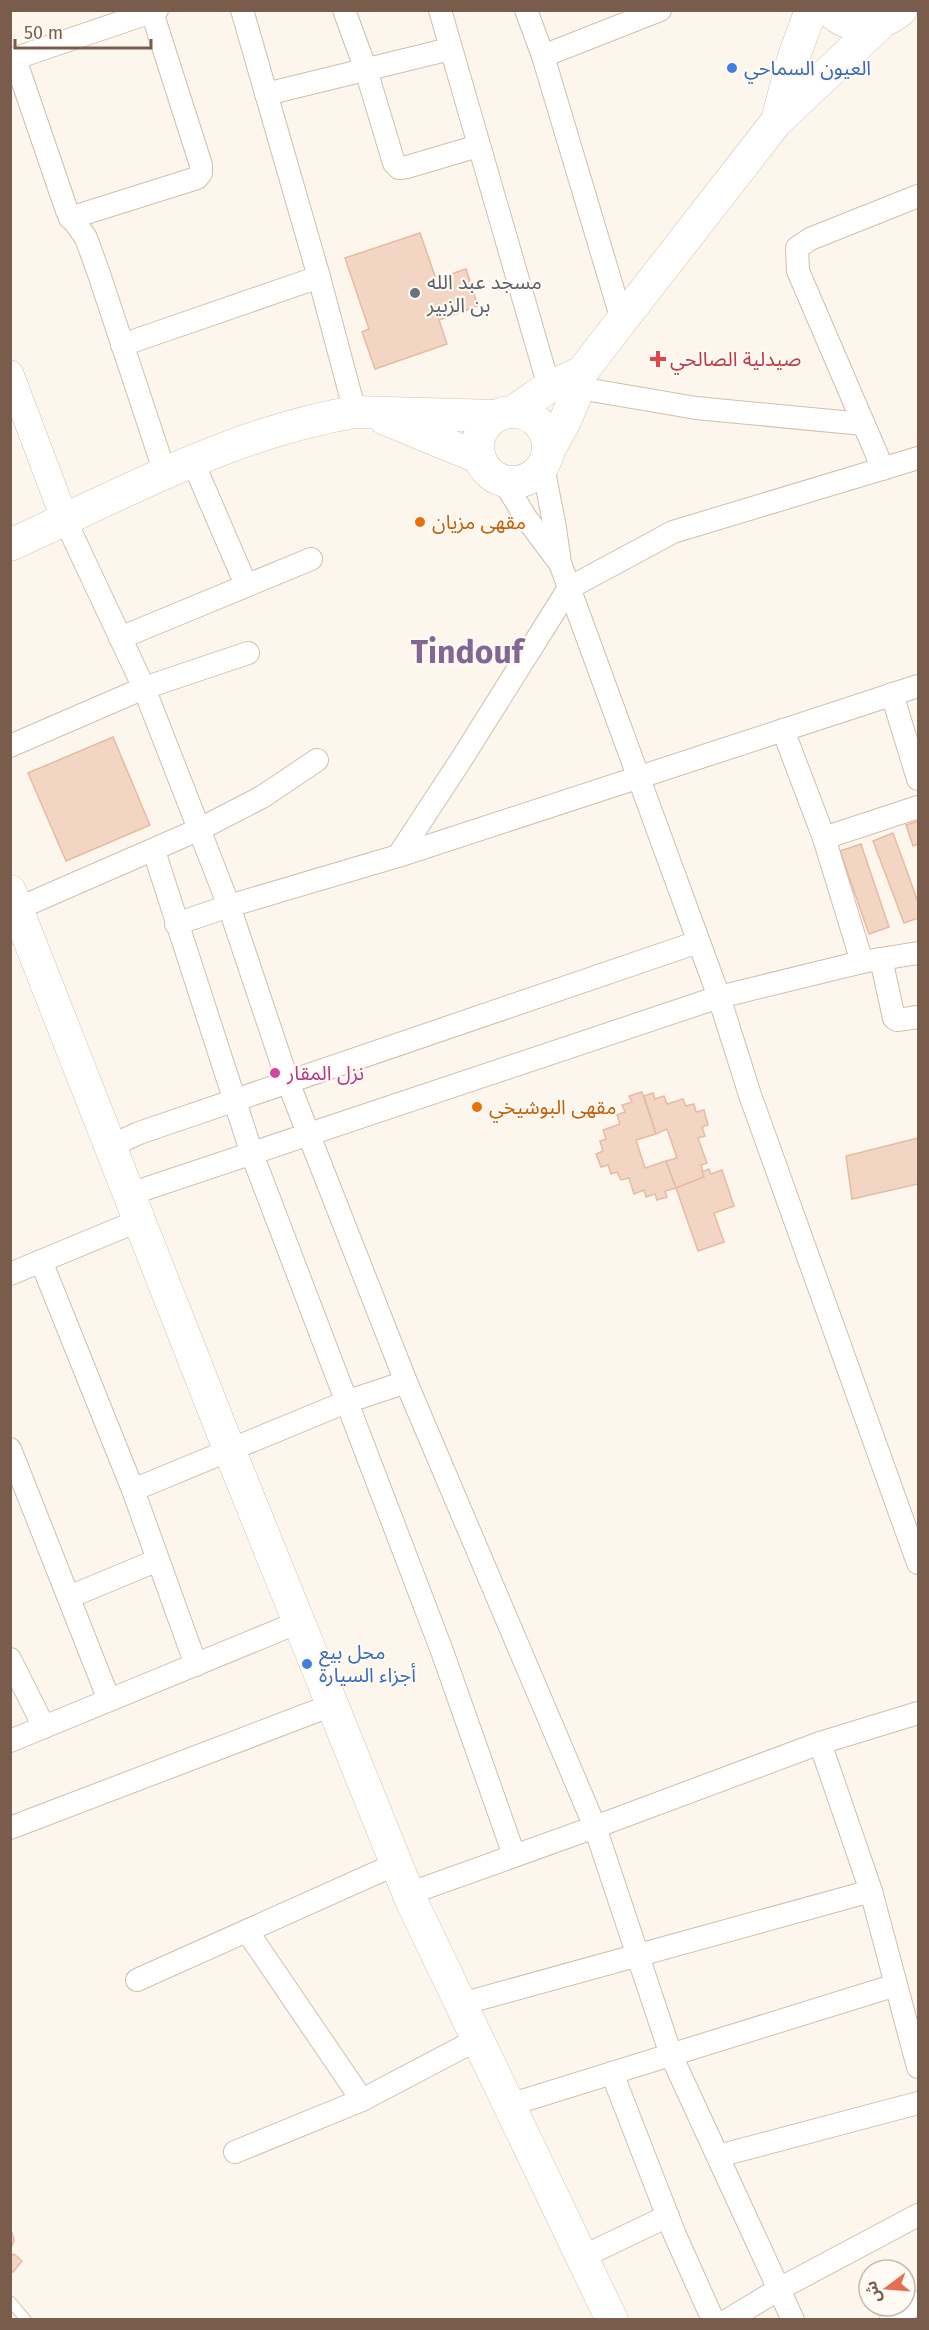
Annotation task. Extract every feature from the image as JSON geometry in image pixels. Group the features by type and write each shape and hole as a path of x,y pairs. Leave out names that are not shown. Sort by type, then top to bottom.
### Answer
{"main road":[{"path":"777,121 793,59 811,10"},
{"path":"829,10 848,23 858,26 890,18 918,25"},
{"path":"570,382 564,423 536,475 514,482 493,476 480,458 479,439 483,430 505,414 570,382 622,320 777,121 890,18"},
{"path":"10,545 179,467 250,439 333,415 361,412 525,414 535,419 548,438 546,458"},
{"path":"361,412 480,458"},
{"path":"13,904 408,1894 612,2319"}],"street":[{"path":"242,10 319,277 361,412"},
{"path":"344,10 366,70 394,164 399,168 478,146"},
{"path":"440,10 478,146 570,382 696,408 863,424"},
{"path":"526,10 543,56 622,320"},
{"path":"543,56 660,10"},
{"path":"70,218 201,174 201,165 154,11 13,59 70,218 86,238 122,345 179,467 246,585"},
{"path":"266,94 450,49"},
{"path":"883,469 798,271 797,248 810,239 918,196"},
{"path":"122,345 319,277"},
{"path":"10,374 15,401 65,520 144,688 200,829 229,906 288,1082 406,1382 595,1827 671,2055 793,2319"},
{"path":"546,458 560,563 719,997 754,1106 918,1563"},
{"path":"398,856 569,588 673,532 918,458"},
{"path":"503,480 526,518 560,563"},
{"path":"120,638 311,559"},
{"path":"10,746 144,688 248,653"},
{"path":"176,924 398,856 918,686"},
{"path":"892,694 918,779"},
{"path":"783,730 894,1018 897,1020 918,1017"},
{"path":"13,904 154,851 262,796 317,760"},
{"path":"824,837 918,807"},
{"path":"154,851 252,1154 442,1651 514,1854"},
{"path":"111,1146 139,1133 698,942"},
{"path":"10,1274 41,1261 135,1207 252,1154 719,997 871,961 918,953"},
{"path":"41,1261 133,1490 196,1665"},
{"path":"133,1490 346,1402 406,1382"},
{"path":"10,1449 109,1700"},
{"path":"69,1597 158,1560"},
{"path":"10,1741 299,1622"},
{"path":"10,1659 44,1727"},
{"path":"10,1828 332,1705"},
{"path":"408,1894 820,1743 918,1713"},
{"path":"820,1743 871,1891 918,2067"},
{"path":"138,1980 396,1864"},
{"path":"460,2004 871,1891"},
{"path":"247,1931 362,2100"},
{"path":"509,2105 896,1985"},
{"path":"235,2152 362,2100 478,2038"},
{"path":"612,2073 668,2217 712,2319"},
{"path":"718,2156 918,2103"},
{"path":"728,2319 918,2215"},
{"path":"582,2257 668,2217"},
{"path":"891,2319 918,2302"}],"lane":[{"path":"10,2301 26,2319"}],"building":[{"name":"مسجد عبد الله بن الزبير","path":"420,233 436,279 466,269 478,306 439,320 447,344 375,369 362,332 369,329 345,258"},
{"path":"113,737 150,825 66,861 28,773"},
{"path":"918,821 918,844 913,846 906,825"},
{"path":"893,833 918,902 918,918 904,923 873,841"},
{"path":"861,844 889,927 869,934 840,851"},
{"path":"642,1092 656,1134 636,1140 645,1168 666,1161 676,1188 665,1191 667,1197 657,1200 655,1194 646,1197 644,1190 634,1194 629,1178 621,1180 617,1172 611,1174 608,1165 601,1167 596,1154 603,1151 600,1141 606,1139 603,1130 620,1124 617,1115 625,1112 622,1105 632,1102 629,1096"},
{"path":"653,1093 655,1099 664,1096 667,1104 683,1099 686,1106 694,1104 696,1112 704,1110 708,1125 702,1127 705,1136 698,1138 707,1163 701,1165 704,1177 676,1188 666,1161 677,1158 667,1129 656,1134 644,1096"},
{"path":"918,1138 918,1184 852,1199 846,1156"},
{"path":"709,1169 711,1174 722,1170 734,1206 714,1213 724,1242 698,1251 676,1188 704,1177 702,1172"},
{"path":"10,2226 14,2240 10,2251"},
{"path":"14,2254 22,2261 13,2272 10,2270 10,2257"}],"place":[{"name":"العيون السماحي","path":"732,68"},
{"name":"مسجد عبد الله بن الزبير","path":"415,293"},
{"name":"صيدلية الصالحي","path":"658,359"},
{"name":"مقهى مزيان","path":"420,522"},
{"name":"نزل المقار","path":"275,1073"},
{"name":"مقهى البوشيخي","path":"477,1107"},
{"name":"محل بيع أجزاء السيارة","path":"307,1664"}],"district":[{"name":"Tindouf","path":"467,652"}]}
